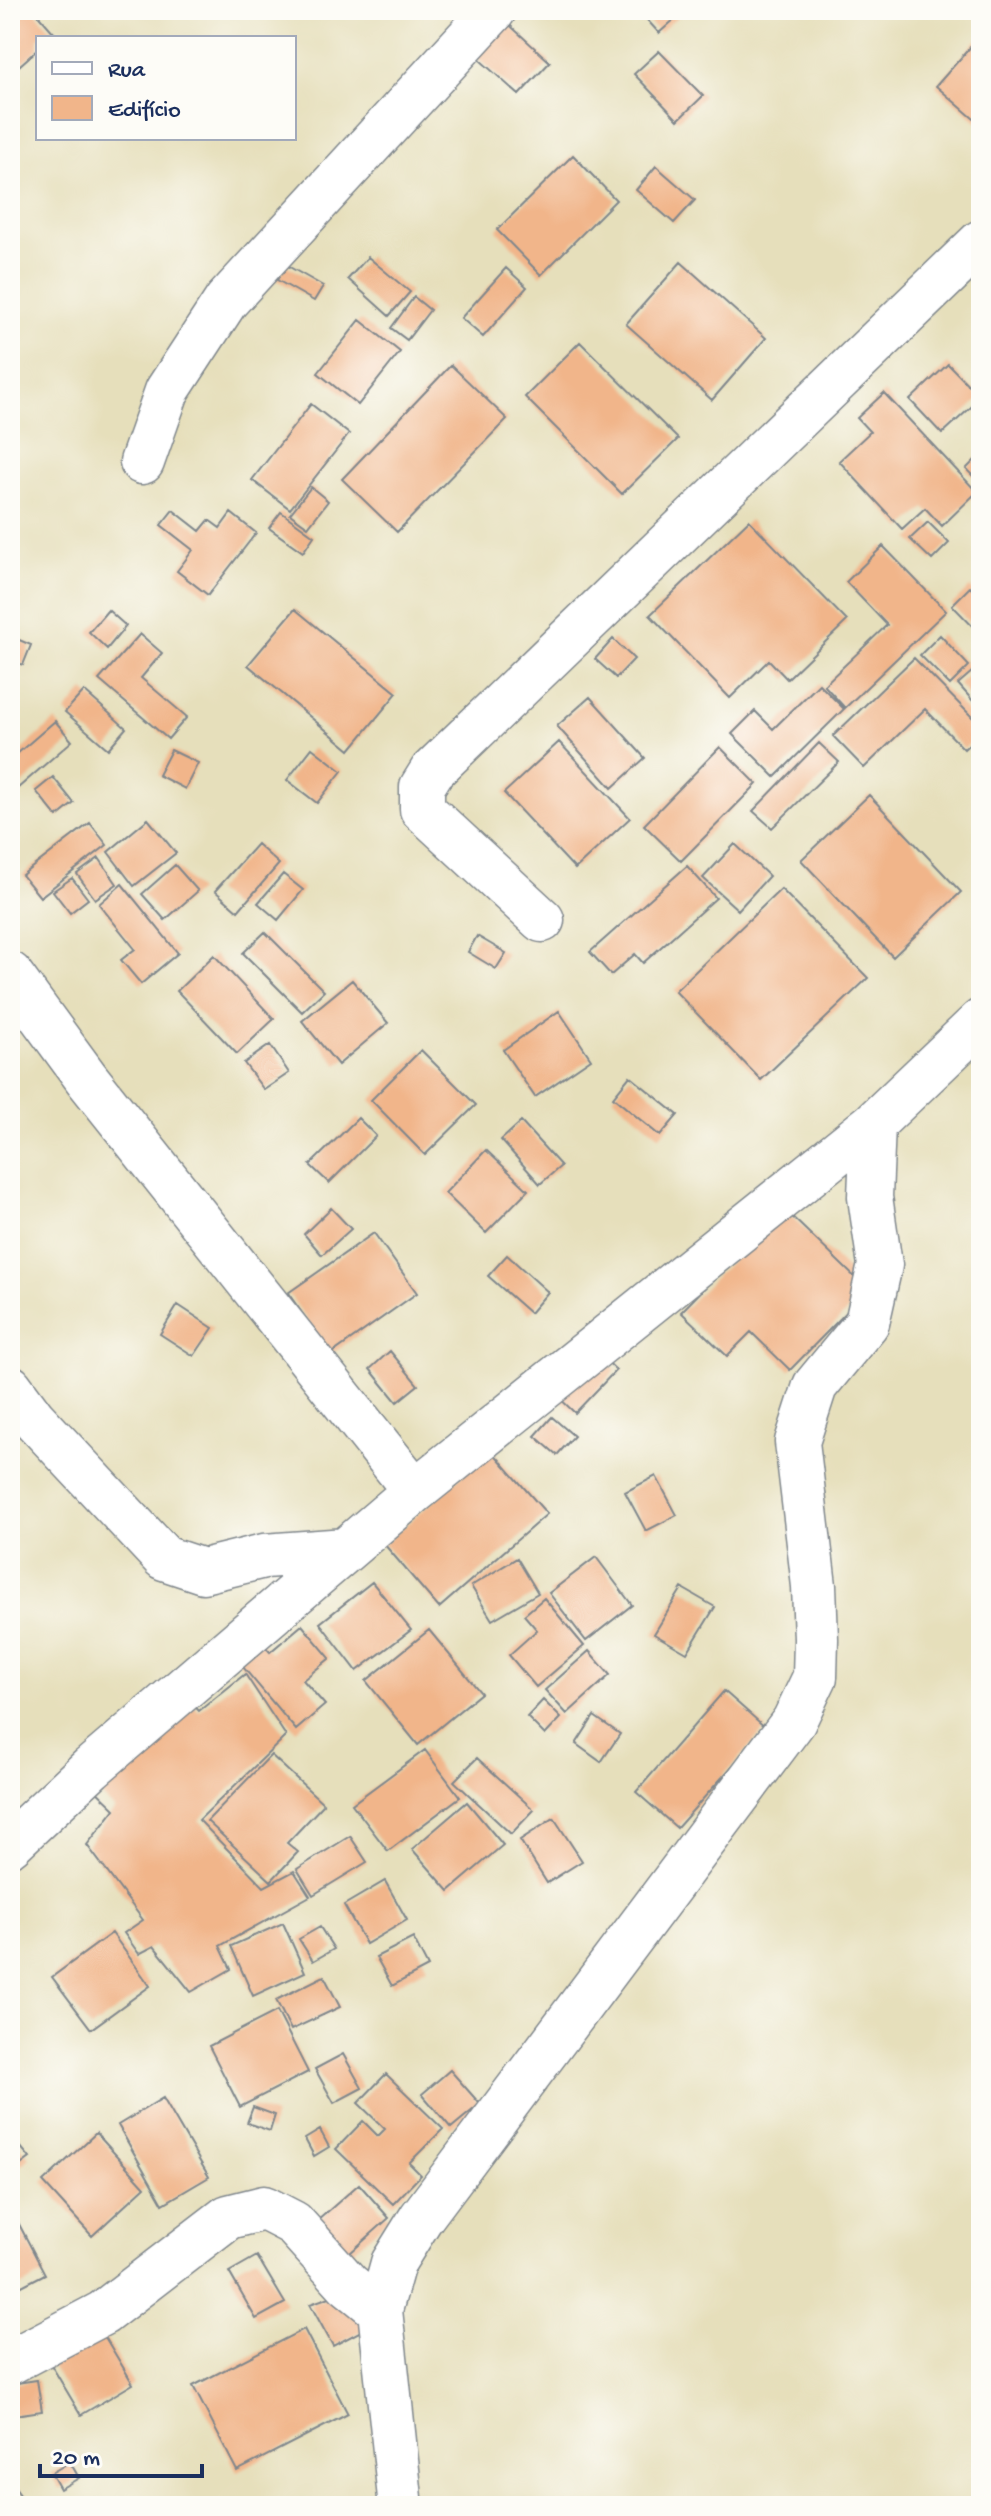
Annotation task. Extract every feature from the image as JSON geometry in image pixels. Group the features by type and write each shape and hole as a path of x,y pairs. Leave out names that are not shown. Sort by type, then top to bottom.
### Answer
{"street":[{"path":"142,462 167,391 226,301 494,10"},
{"path":"542,920 422,809 422,787 432,771 981,242"},
{"path":"10,974 87,1079 415,1491"},
{"path":"10,1844 91,1768 415,1491 873,1124 981,1021"},
{"path":"400,2498 380,2310 393,2263 421,2218 794,1721 815,1677 814,1586 797,1442 815,1386 867,1323 880,1265 870,1197 873,1124"},
{"path":"10,1387 33,1418 164,1558 203,1571 264,1556 346,1550"},
{"path":"10,2362 103,2313 228,2217 264,2208 293,2223 348,2284 380,2310"}],"building":[{"path":"10,10 34,10 55,34 36,36 36,51 10,74"},
{"path":"638,10 685,10 659,33"},
{"path":"502,18 550,62 519,95 471,52"},
{"path":"981,35 981,125 936,86"},
{"path":"659,51 703,96 678,120 634,74"},
{"path":"573,155 616,200 541,275 497,230"},
{"path":"656,166 695,200 674,223 636,190"},
{"path":"368,257 410,292 389,316 348,279"},
{"path":"681,262 766,338 712,400 626,324"},
{"path":"286,265 323,286 314,301 277,280"},
{"path":"506,268 527,287 483,337 461,318"},
{"path":"414,297 430,310 407,340 391,328"},
{"path":"360,320 400,352 358,405 318,373"},
{"path":"580,342 678,439 622,494 525,397"},
{"path":"948,364 981,398 942,434 910,400"},
{"path":"451,365 507,419 397,532 342,479"},
{"path":"884,393 977,492 942,526 925,508 902,529 839,461 870,432 857,418"},
{"path":"311,404 349,434 290,509 252,480"},
{"path":"981,454 981,484 966,469"},
{"path":"311,487 328,501 308,527 290,514"},
{"path":"173,510 200,531 209,520 220,528 231,513 256,533 208,595 177,571 193,550 161,525"},
{"path":"281,512 314,536 303,552 269,528"},
{"path":"749,520 847,621 787,679 769,660 730,698 650,615"},
{"path":"928,522 949,543 932,560 910,539"},
{"path":"883,546 946,611 845,708 824,685 887,625 846,582"},
{"path":"970,587 981,598 981,635 952,605"},
{"path":"295,609 397,693 350,750 248,665"},
{"path":"108,610 126,626 107,649 89,632"},
{"path":"140,634 162,653 141,678 187,717 168,739 99,680"},
{"path":"940,635 969,666 950,685 920,655"},
{"path":"10,636 31,645 23,665 10,660"},
{"path":"613,639 634,659 616,678 595,659"},
{"path":"914,658 981,726 981,733 964,749 925,709 864,768 833,736"},
{"path":"981,664 981,710 958,684"},
{"path":"819,684 844,709 775,777 732,734 755,711 773,729"},
{"path":"84,691 126,728 108,749 65,712"},
{"path":"590,697 645,758 612,788 557,726"},
{"path":"55,721 72,741 10,795 10,760"},
{"path":"559,742 630,818 575,869 504,793"},
{"path":"819,743 839,762 772,828 753,811"},
{"path":"720,747 757,784 681,861 644,825"},
{"path":"312,748 342,771 317,803 287,780"},
{"path":"171,750 198,763 185,789 158,775"},
{"path":"53,777 74,803 57,817 36,791"},
{"path":"869,795 961,892 893,957 801,860"},
{"path":"148,819 176,853 134,886 108,852"},
{"path":"90,823 107,845 40,897 22,875"},
{"path":"257,844 279,864 238,911 215,891"},
{"path":"735,844 769,876 738,910 703,878"},
{"path":"99,858 117,884 95,899 77,874"},
{"path":"175,865 198,891 165,920 142,894"},
{"path":"687,866 716,898 643,963 635,954 611,975 590,952"},
{"path":"283,874 303,890 278,920 258,903"},
{"path":"72,878 88,899 70,913 53,891"},
{"path":"122,884 178,953 141,984 121,960 135,949 99,904"},
{"path":"781,889 868,978 761,1080 675,991"},
{"path":"265,932 324,991 302,1012 243,953"},
{"path":"477,936 506,953 496,969 468,952"},
{"path":"214,955 274,1019 237,1054 177,991"},
{"path":"352,980 388,1023 338,1065 302,1021"},
{"path":"559,1011 591,1059 535,1097 503,1050"},
{"path":"270,1045 289,1073 264,1090 244,1063"},
{"path":"421,1050 476,1105 425,1155 371,1100"},
{"path":"630,1076 678,1115 660,1136 613,1097"},
{"path":"358,1118 376,1136 329,1183 310,1165"},
{"path":"521,1122 561,1166 540,1184 501,1140"},
{"path":"486,1150 528,1190 486,1233 445,1193"},
{"path":"331,1208 351,1229 322,1255 304,1234"},
{"path":"783,1208 868,1290 790,1370 751,1332 727,1356 681,1312"},
{"path":"374,1233 417,1293 331,1354 288,1293"},
{"path":"507,1255 548,1292 530,1313 488,1276"},
{"path":"178,1305 213,1328 194,1356 160,1334"},
{"path":"594,1349 616,1370 575,1413 552,1391"},
{"path":"390,1351 418,1385 397,1402 370,1369"},
{"path":"552,1417 574,1436 557,1455 535,1436"},
{"path":"491,1450 547,1514 439,1608 384,1544"},
{"path":"656,1476 677,1515 646,1531 625,1492"},
{"path":"596,1557 632,1605 586,1641 549,1593"},
{"path":"517,1558 538,1593 492,1620 471,1586"},
{"path":"372,1582 411,1630 357,1671 320,1623"},
{"path":"682,1588 715,1607 687,1653 654,1634"},
{"path":"544,1598 584,1646 536,1687 509,1655 537,1630 524,1615"},
{"path":"302,1625 330,1658 303,1680 325,1705 296,1730 237,1660 260,1641 270,1652"},
{"path":"429,1630 481,1693 418,1745 366,1681"},
{"path":"589,1651 610,1675 567,1714 545,1690"},
{"path":"245,1674 286,1736 199,1820 264,1887 294,1871 310,1896 220,1946 231,1969 191,1992 154,1946 139,1954 124,1933 143,1920 87,1845 115,1809 91,1786 186,1697 199,1711"},
{"path":"724,1691 766,1728 677,1828 636,1792"},
{"path":"543,1700 561,1718 545,1735 527,1717"},
{"path":"594,1716 620,1734 601,1762 576,1744"},
{"path":"425,1750 460,1797 388,1851 352,1804"},
{"path":"271,1755 324,1804 287,1843 298,1852 271,1881 207,1821"},
{"path":"477,1758 534,1810 511,1834 454,1781"},
{"path":"467,1802 503,1845 449,1891 412,1849"},
{"path":"554,1818 582,1861 547,1883 520,1840"},
{"path":"350,1836 367,1862 313,1895 297,1869"},
{"path":"385,1881 407,1920 366,1944 344,1905"},
{"path":"283,1923 305,1972 253,1996 231,1946"},
{"path":"320,1927 334,1949 313,1961 299,1939"},
{"path":"112,1933 150,1986 91,2029 52,1977"},
{"path":"413,1938 428,1967 392,1986 376,1957"},
{"path":"324,1976 340,2007 291,2030 276,2000"},
{"path":"277,2011 308,2072 240,2107 209,2046"},
{"path":"343,2054 362,2088 334,2103 315,2069"},
{"path":"450,2070 480,2104 451,2128 422,2094"},
{"path":"386,2074 443,2129 409,2163 421,2175 393,2204 336,2149 363,2121 378,2136 385,2129 358,2103"},
{"path":"163,2098 209,2177 163,2204 118,2125"},
{"path":"253,2107 275,2115 270,2131 247,2123"},
{"path":"320,2130 329,2147 314,2156 305,2139"},
{"path":"96,2133 145,2187 92,2236 43,2182"},
{"path":"10,2134 30,2158 10,2173"},
{"path":"359,2184 389,2218 340,2262 309,2228"},
{"path":"10,2207 45,2274 10,2292"},
{"path":"257,2256 285,2303 256,2319 229,2272"},
{"path":"341,2293 367,2328 333,2346 310,2304"},
{"path":"304,2329 348,2414 237,2471 193,2386"},
{"path":"102,2332 133,2384 81,2415 50,2363"},
{"path":"37,2380 42,2411 14,2415 10,2384"},
{"path":"70,2462 79,2478 60,2489 51,2473"},
{"path":"10,2481 28,2506 10,2506"}]}
